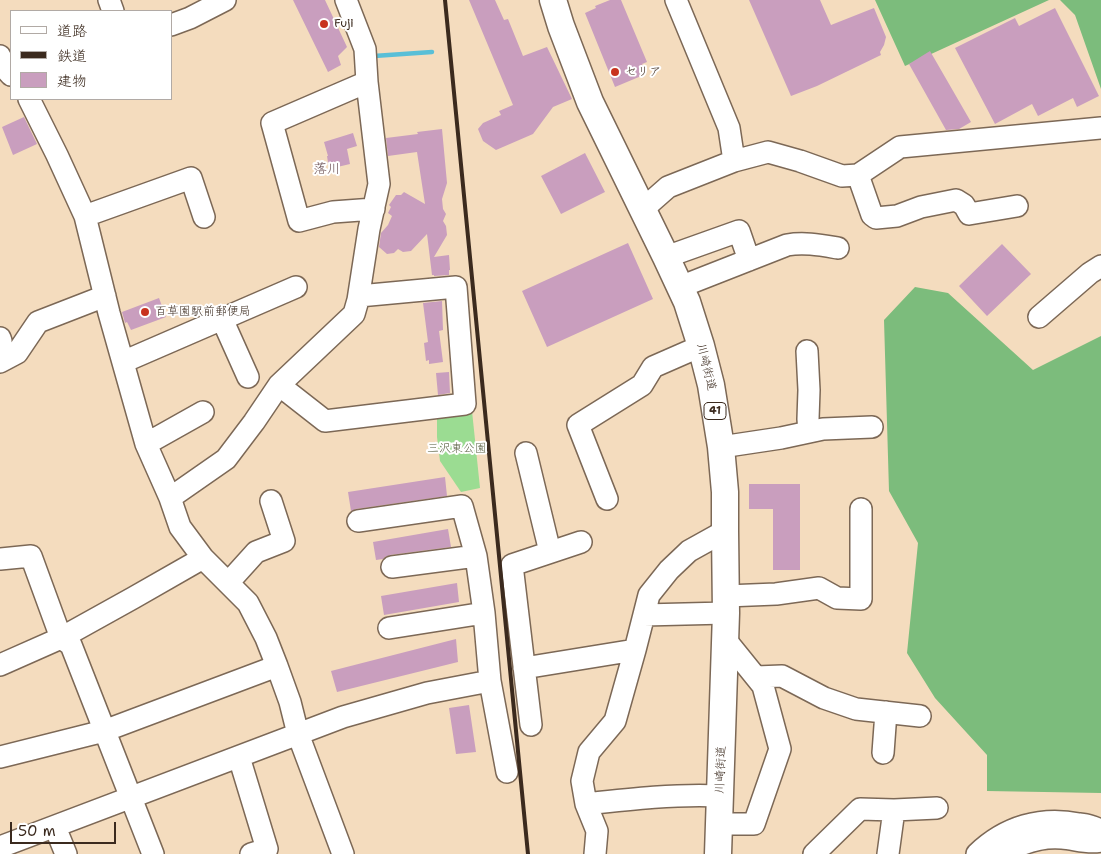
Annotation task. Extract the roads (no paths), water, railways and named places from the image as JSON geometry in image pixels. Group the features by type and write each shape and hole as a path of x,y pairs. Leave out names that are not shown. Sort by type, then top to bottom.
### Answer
{"main road":[{"name":"川崎街道","path":"553,0 590,102 687,302 711,385 721,447 725,492 726,604 718,854"}],"street":[{"path":"172,25 190,18 225,0"},
{"path":"170,498 226,459 279,385 354,314 359,296 379,184 365,49 346,0"},
{"path":"676,0 729,128 734,161"},
{"path":"0,56 3,66 10,75"},
{"path":"367,82 272,123 299,221 333,212 374,209"},
{"path":"30,100 85,216 104,296 146,444 170,498 180,528 203,558 248,603 266,638 290,702 298,734 343,854"},
{"path":"643,209 668,187 734,161 768,152 842,176 858,176 900,147 1101,128"},
{"path":"858,176 872,215 876,218 897,216 921,207 956,200 964,205 969,214 1017,206"},
{"path":"85,216 192,178 204,217"},
{"path":"666,257 739,231 749,260"},
{"path":"680,287 786,245 810,243 838,248"},
{"path":"1039,317 1090,272 1101,266"},
{"path":"123,362 296,287"},
{"path":"279,385 325,421 465,404 456,287 359,296"},
{"path":"0,362 17,352 38,322 104,296"},
{"path":"222,319 248,377"},
{"path":"0,338 0,358"},
{"path":"607,499 578,425 642,384 653,367 701,346"},
{"path":"806,351 809,390 809,432"},
{"path":"146,444 203,412"},
{"path":"721,447 781,438 823,429 872,427"},
{"path":"526,453 550,552"},
{"path":"228,583 256,552 284,541 271,500"},
{"path":"358,521 462,506 476,556 484,613 490,681 507,772"},
{"path":"644,616 819,588 837,598 861,599 861,509"},
{"path":"595,854 597,831 586,804 582,781 589,752 614,721 636,650 649,596 669,570 689,551 725,531"},
{"path":"531,725 512,565 581,542"},
{"path":"0,559 31,556 61,638 71,646 153,854"},
{"path":"392,566 476,556"},
{"path":"0,665 61,638 203,558"},
{"path":"389,628 484,613"},
{"path":"720,824 754,824 780,749 763,686 725,639"},
{"path":"524,668 636,650"},
{"path":"0,757 104,731 277,666"},
{"path":"756,677 782,676 824,698 856,709 920,716"},
{"path":"0,847 343,717 427,693 490,681"},
{"path":"883,753 886,712"},
{"path":"239,757 267,849 251,854"},
{"path":"586,804 664,796 720,796"},
{"path":"814,854 860,809 937,808"},
{"path":"888,854 894,810"},
{"path":"977,854 987,844 1012,830 1040,822 1064,821 1094,827 1101,831"},
{"path":"55,827 66,854"},
{"path":"1003,854 1018,845 1041,838 1101,841"}],"waterway":[{"path":"374,56 432,52"}],"railway":[{"path":"445,0 528,854"}],"place":[{"name":"Fuji","path":"324,24"},
{"name":"セリア","path":"615,72"},
{"name":"百草園駅前郵便局","path":"145,312"}],"district":[{"name":"落川","path":"327,169"}],"park label":[{"name":"三沢東公園","path":"457,449"}]}
